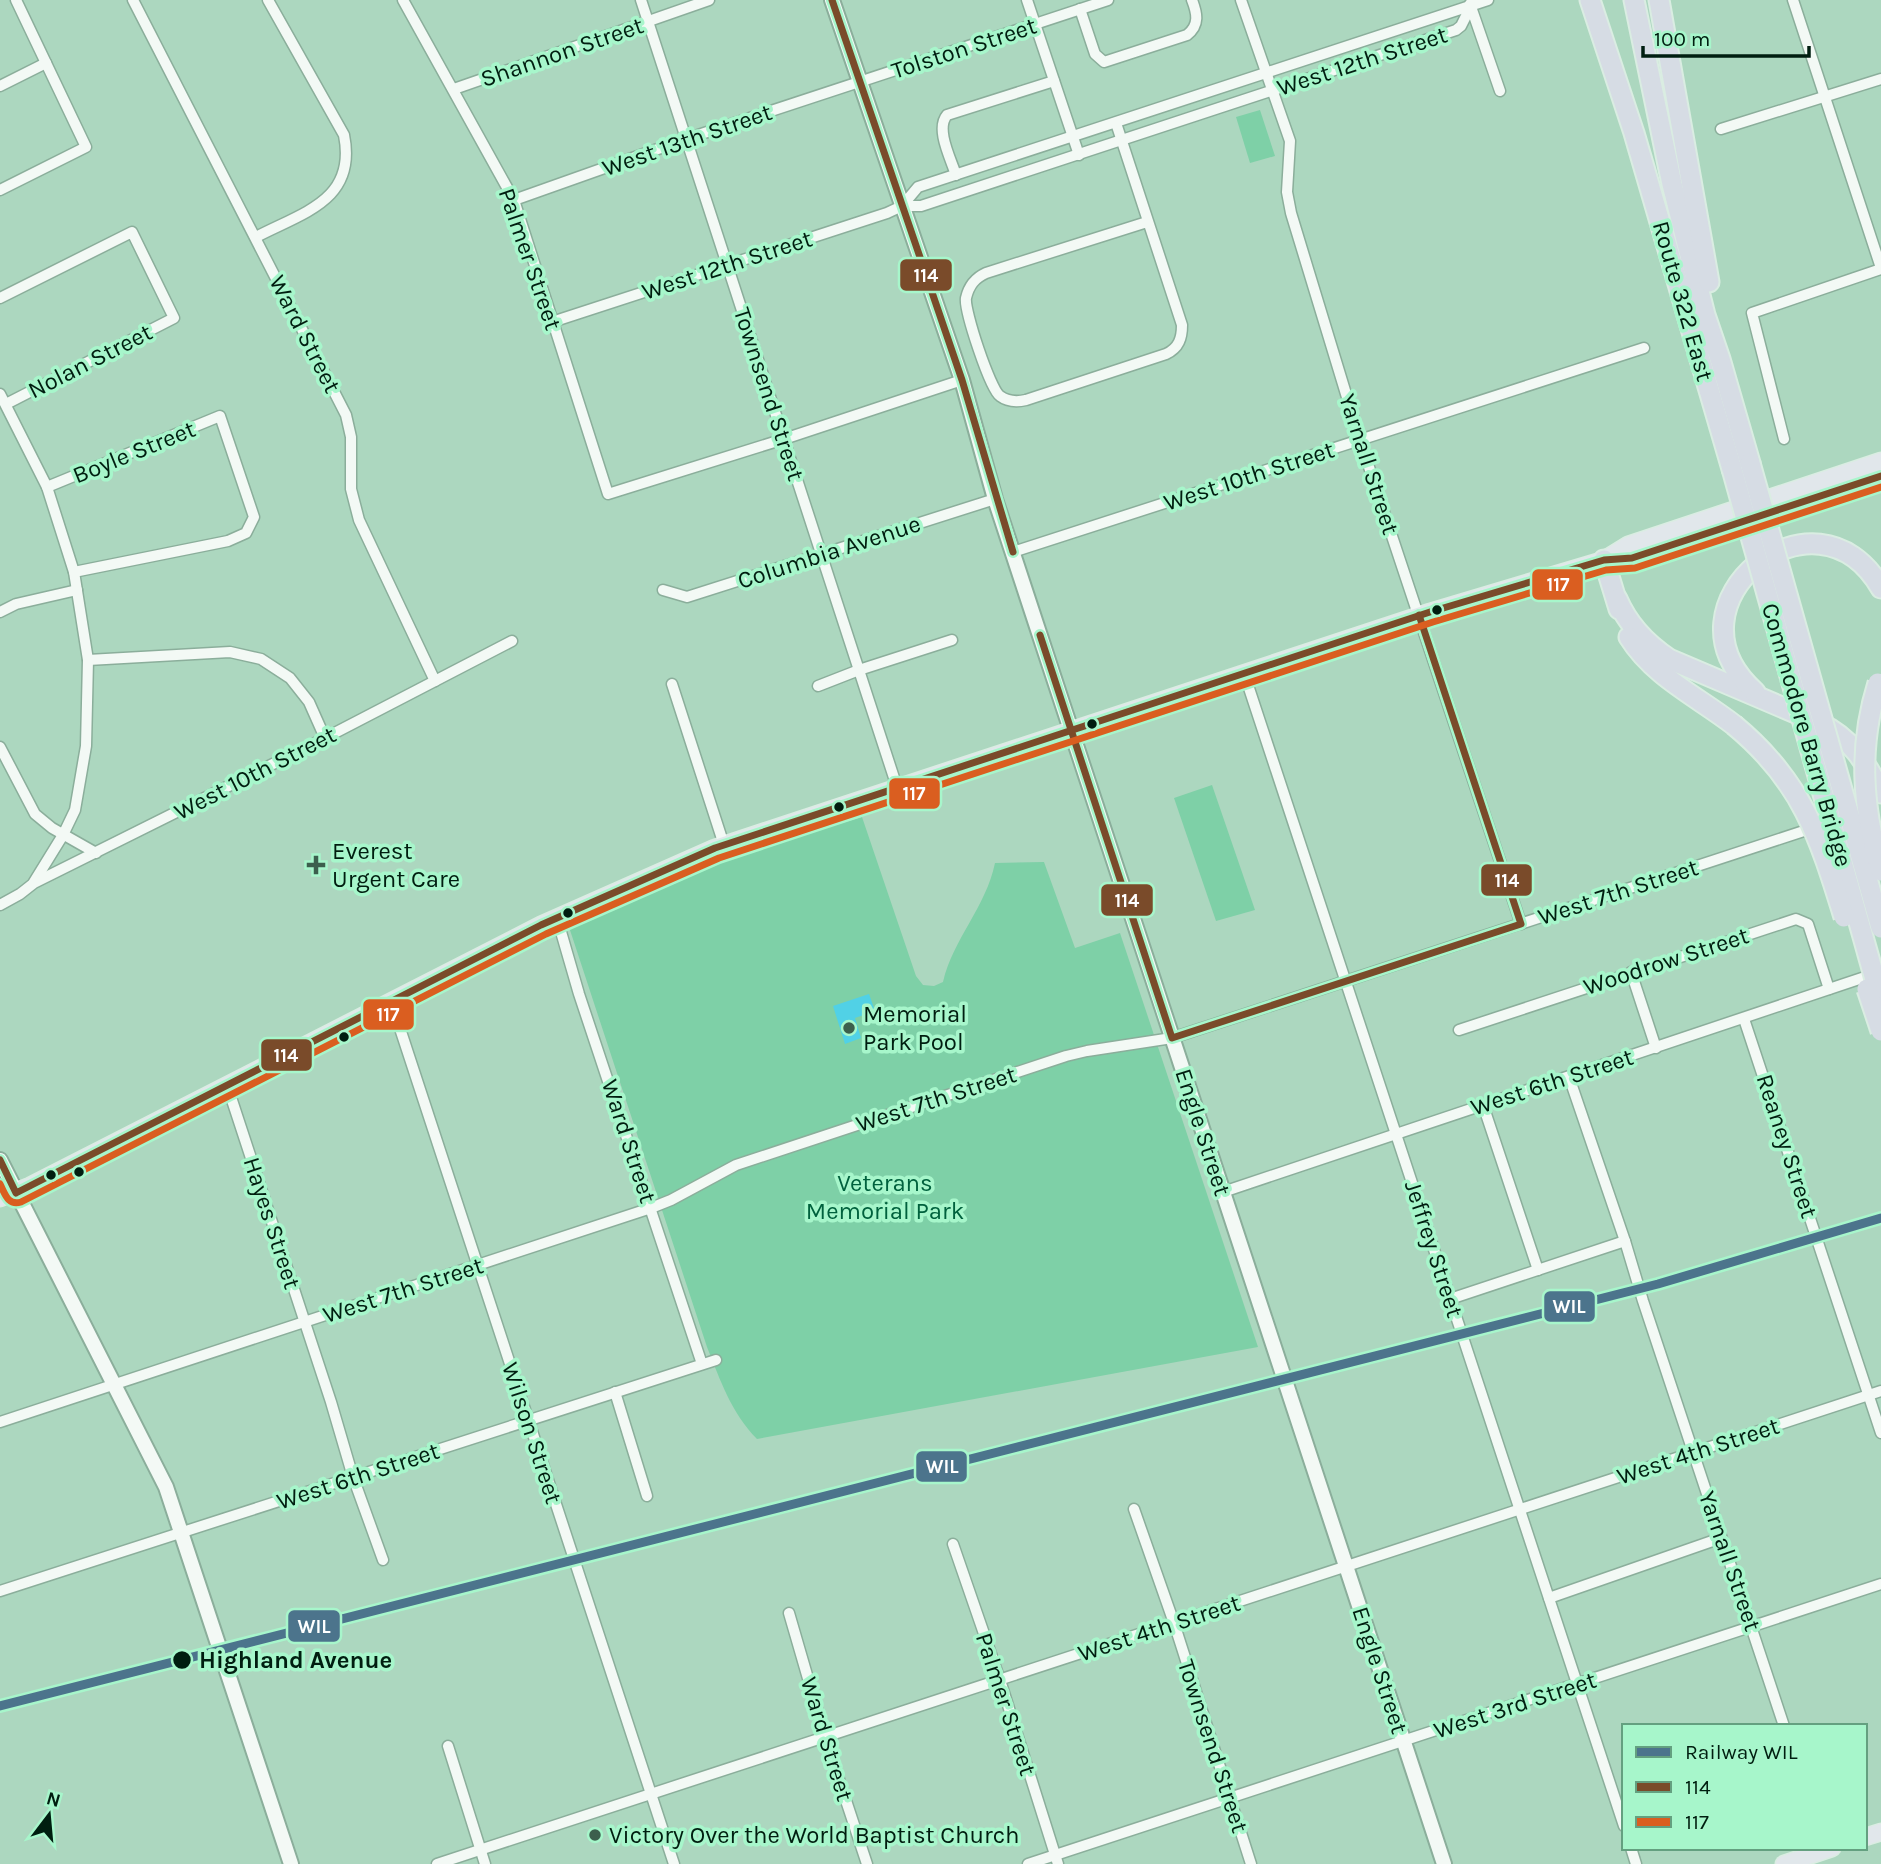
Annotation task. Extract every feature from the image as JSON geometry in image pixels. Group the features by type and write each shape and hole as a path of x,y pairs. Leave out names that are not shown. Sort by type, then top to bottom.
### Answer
{"highway":[{"path":"1590,0 1634,133"},
{"path":"1599,0 1634,133"},
{"path":"1634,0 1672,184 1705,315 1720,359"},
{"path":"1659,0 1717,328 1720,359 1741,466"},
{"name":"Route 322 East","path":"1634,133 1741,466"},
{"name":"Commodore Barry Bridge","path":"1741,466 1881,928"},
{"name":"Commodore Barry Bridge","path":"1741,466 1881,1001"},
{"path":"1767,701 1738,674 1729,654 1725,633 1726,611 1733,590 1753,565 1781,549 1803,545 1825,546 1855,559 1871,573 1881,588"},
{"path":"1604,560 1625,628 1640,654 1668,679 1734,724 1760,748 1783,774 1811,821 1826,857 1881,1031"},
{"path":"1617,599 1634,629 1659,652 1819,723 1844,738 1865,761 1881,793"},
{"path":"1880,679 1866,730 1863,780 1866,811 1881,871"}],"main road":[{"name":"Engle Street","path":"832,0 962,380 995,499 1444,1864"},
{"path":"1604,560 1628,545 1881,461"},
{"path":"0,1198 16,1193 557,918 724,845 1419,615 1604,560 1632,558 1881,476"},
{"path":"0,1160 166,1487 290,1864"},
{"path":"1784,1864 1827,1853"}],"street":[{"path":"0,190 86,147 16,0"},
{"name":"Ward Street","path":"133,0 346,415 351,437 351,489 359,520 435,681"},
{"path":"256,237 318,205 335,190 345,173 348,154 344,135 268,0"},
{"name":"Palmer Street","path":"403,0 514,200 608,494 784,439"},
{"name":"Townsend Street","path":"641,0 897,787"},
{"name":"Shannon Street","path":"454,89 709,0"},
{"path":"1027,0 1079,155"},
{"name":"Tolston Street","path":"859,83 1108,0"},
{"path":"1080,9 1095,54 1104,62 1187,35 1192,31 1197,19 1192,0"},
{"name":"Yarnall Street","path":"1241,0 1290,141 1287,192 1291,213 1360,440 1521,924"},
{"path":"1488,0 1470,3 1500,91"},
{"path":"1784,439 1752,313 1881,269 1793,0"},
{"name":"West 12th Street","path":"551,321 887,214 902,206 918,187 1470,3"},
{"name":"West 12th Street","path":"902,206 921,206 1456,30 1464,22 1470,3"},
{"path":"0,86 46,63"},
{"path":"1721,129 1881,79"},
{"path":"956,175 942,130 943,120 947,115 1054,80"},
{"name":"West 13th Street","path":"514,200 686,139 859,83"},
{"path":"1116,123 1182,325 1180,340 1175,349 1166,354 1026,400 1017,402 1005,399 991,385 966,306 970,286 986,273 1147,222"},
{"name":"Nolan Street","path":"0,298 132,232 174,318 6,404"},
{"name":"West 10th Street","path":"1013,552 1644,348"},
{"path":"784,439 962,380"},
{"path":"0,394 47,487 74,572 88,660 86,746 75,810 34,883"},
{"name":"Boyle Street","path":"47,487 220,416 254,517 246,533 228,541 74,572"},
{"name":"Columbia Avenue","path":"663,590 687,597 995,499"},
{"path":"0,612 16,604 77,590"},
{"path":"818,686 952,640"},
{"name":"West 10th Street","path":"0,905 34,883 512,641"},
{"path":"88,660 230,652 261,659 290,678 309,702 325,738"},
{"name":"Jeffrey Street","path":"1244,673 1622,1820"},
{"path":"671,684 724,845"},
{"path":"0,747 35,814 63,835 96,853"},
{"name":"West 7th Street","path":"0,1422 651,1208 736,1165 1055,1060 1087,1051 1172,1038 1881,806"},
{"name":"Ward Street","path":"557,918 579,994 702,1364"},
{"name":"Woodrow Street","path":"1459,1030 1796,919 1808,924 1829,989"},
{"name":"West 6th Street","path":"1223,1192 1881,971"},
{"path":"1631,972 1656,1048"},
{"name":"Wilson Street","path":"391,1002 674,1864"},
{"name":"Reaney Street","path":"1744,1018 1881,1433"},
{"name":"Yarnall Street","path":"1569,1077 1783,1724"},
{"name":"Hayes Street","path":"227,1085 353,1477 383,1560"},
{"path":"1483,1105 1538,1270"},
{"path":"1450,1299 1625,1241"},
{"name":"West 6th Street","path":"0,1591 716,1360"},
{"name":"West 4th Street","path":"437,1864 1881,1391"},
{"path":"615,1392 647,1496"},
{"name":"Townsend Street","path":"1134,1509 1174,1623 1251,1864"},
{"path":"1549,1598 1721,1538"},
{"name":"Palmer Street","path":"953,1544 1000,1680 1057,1860"},
{"name":"West 3rd Street","path":"1028,1864 1057,1860 1230,1798 1881,1584"},
{"name":"Ward Street","path":"789,1613 825,1737 867,1864"},
{"path":"447,1746 485,1864"}],"green space":[{"path":"1260,110 1275,156 1250,163 1236,117"},
{"path":"1212,785 1255,910 1216,921 1174,798"},
{"name":"Veterans Memorial Park","path":"862,817 916,976 923,985 934,986 943,982 954,951 991,879 995,863 1044,862 1075,948 1120,933 1258,1347 757,1439 748,1429 728,1396 707,1347 569,927 712,862"}],"water":[{"name":"Memorial Park Pool","path":"869,994 875,1011 855,1018 861,1038 845,1044 833,1006"}],"rail line":[{"name":"WIL","path":"0,1706 1658,1284 1881,1218"}],"transit line":[{"name":"114","path":"832,0 962,380 1013,552"},
{"name":"114","path":"0,1160 16,1193 541,925 715,848 1430,612 1604,560 1632,558 1881,476"},
{"name":"117","path":"0,1184 10,1201 21,1202 546,934 719,858 1433,622 1606,570 1635,568 1881,487"},
{"name":"114","path":"1040,635 1172,1038 1521,924 1419,615"}],"place":[{"name":"Everest Urgent Care","path":"316,865"},
{"name":"Memorial Park Pool","path":"849,1028"},
{"name":"Highland Avenue","path":"182,1660"},
{"name":"Victory Over the World Baptist Church","path":"595,1835"}]}
